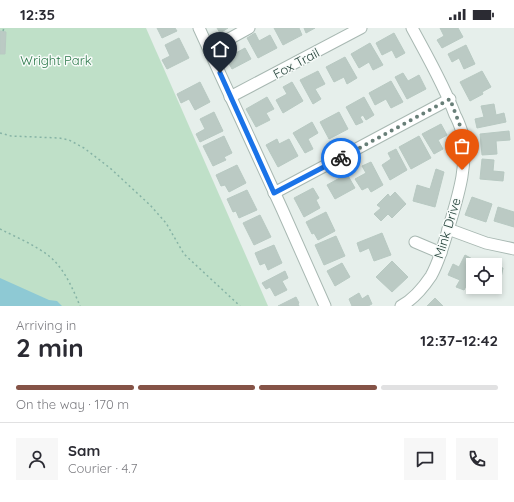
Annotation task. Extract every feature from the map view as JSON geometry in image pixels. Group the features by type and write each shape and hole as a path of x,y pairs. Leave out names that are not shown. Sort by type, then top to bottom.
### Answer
{"street":[{"path":"199,28 325,306"},
{"path":"209,50 250,28"},
{"name":"Fox Trail","path":"230,97 362,28"},
{"name":"Mink Drive","path":"401,306 409,301 424,285 431,275 441,253 461,183 464,148 462,131 450,99 412,28"},
{"path":"274,193 450,99"},
{"path":"448,229 486,244 514,249"},
{"path":"415,242 441,253"}],"path":[{"path":"0,133 11,136 59,138 69,140 84,148 110,168 150,205 166,223 184,254 240,306"},
{"path":"0,229 40,250 50,257 64,274 74,291 80,306"}],"green space":[{"name":"Wright Park","path":"0,28 146,28 268,306 0,306"}],"water":[{"path":"0,278 49,300 57,301 62,306 0,306"}],"building":[{"path":"157,28 175,28 177,31 162,38"},
{"path":"217,28 228,28 220,33"},
{"path":"274,28 299,28 302,35 283,45"},
{"path":"304,28 315,28 306,33"},
{"path":"440,28 458,28 463,37 442,48 437,40 444,36"},
{"path":"0,31 6,32 5,54 0,54"},
{"path":"255,33 259,41 270,35 277,48 258,58 247,38"},
{"path":"394,33 405,53 396,58 392,50 382,55 376,43"},
{"path":"179,38 189,58 167,69 162,60 170,56 165,45"},
{"path":"370,43 383,65 373,70 369,62 359,68 351,54"},
{"path":"466,45 475,64 464,69 459,58 452,62 448,54"},
{"path":"230,47 234,54 245,48 251,59 232,69 222,51"},
{"path":"345,57 357,78 347,84 344,77 334,82 326,67"},
{"path":"318,71 325,84 315,89 321,99 313,104 300,80"},
{"path":"482,71 491,87 482,92 483,94 470,101 460,82"},
{"path":"403,73 408,81 419,75 426,89 407,99 395,77"},
{"path":"391,81 403,102 391,108 386,99 375,105 369,93"},
{"path":"200,82 210,102 195,110 189,99 181,103 177,94"},
{"path":"292,82 303,101 283,113 276,100 287,94 283,87"},
{"path":"267,97 274,109 266,113 270,120 256,127 246,109"},
{"path":"364,97 374,115 366,120 363,115 360,117 363,122 356,125 346,107"},
{"path":"494,104 496,115 504,113 506,122 477,128 475,119 484,117 481,106"},
{"path":"214,112 223,131 200,142 196,134 205,129 200,119"},
{"path":"339,112 348,129 329,139 320,122"},
{"path":"312,122 318,133 308,139 313,149 305,153 293,133"},
{"path":"441,124 447,135 438,140 443,149 434,154 422,134"},
{"path":"509,131 510,140 496,141 497,154 482,155 480,134"},
{"path":"224,136 232,153 224,157 226,160 213,166 203,146"},
{"path":"419,136 431,158 411,169 399,147"},
{"path":"277,139 279,144 289,139 298,156 278,167 266,145"},
{"path":"396,149 407,170 390,180 382,165 391,159 388,153"},
{"path":"482,159 494,160 493,171 504,172 503,181 480,179"},
{"path":"371,162 383,185 371,192 368,187 362,190 355,179 366,173 362,166"},
{"path":"237,165 246,183 229,192 225,185 221,186 216,175"},
{"path":"436,169 444,172 435,207 413,201 417,185 430,189"},
{"path":"347,174 355,188 335,199 327,185"},
{"path":"313,188 319,198 316,200 320,208 304,217 294,198"},
{"path":"247,190 257,210 239,218 236,211 233,212 227,199"},
{"path":"395,192 406,204 392,218 388,214 381,221 374,214 381,208 377,205 388,194 390,197"},
{"path":"472,197 492,204 486,222 465,215"},
{"path":"498,207 514,212 514,227 494,221"},
{"path":"326,212 335,231 318,240 314,233 312,234 306,222"},
{"path":"260,215 271,237 254,245 243,223"},
{"path":"382,233 391,255 374,261 369,248 360,252 357,243"},
{"path":"336,236 345,256 324,265 315,245"},
{"path":"274,245 282,263 268,270 265,263 260,265 255,253"},
{"path":"465,255 471,258 466,258 466,286 464,290 456,287 460,280 448,275 453,264 459,267"},
{"path":"392,261 408,277 392,292 376,277"},
{"path":"342,263 350,277 335,286 327,271"},
{"path":"285,271 288,278 282,281 287,290 275,296 270,287 266,289 262,283"},
{"path":"359,293 362,299 368,295 372,304 368,306 352,306 349,299"},
{"path":"296,297 299,306 278,306"},
{"path":"435,298 443,306 427,306"}],"way so far":[{"path":"341,158 450,99 462,131 464,157 462,170"}],"route":[{"path":"220,73 274,193 341,158"}]}
